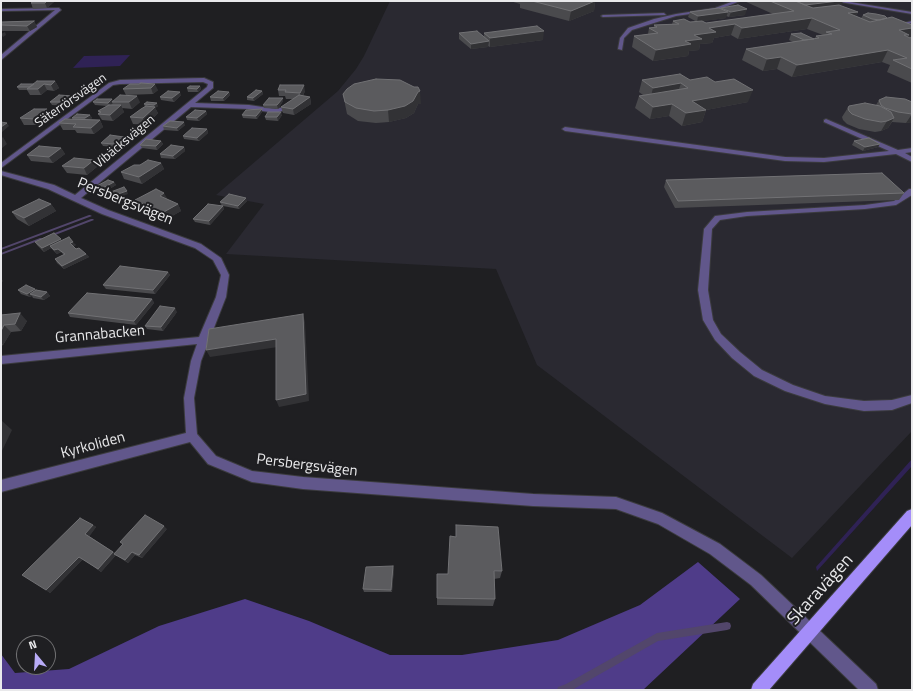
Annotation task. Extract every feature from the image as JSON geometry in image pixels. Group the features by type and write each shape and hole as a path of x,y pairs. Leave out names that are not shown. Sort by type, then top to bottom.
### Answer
{"main road":[{"name":"Skaravägen","path":"759,690 808,632 912,515"}],"street":[{"path":"620,49 622,38 630,29 676,15 716,9 738,1"},
{"path":"836,1 912,13"},
{"path":"1,10 59,9 1,58"},
{"path":"603,16 676,15"},
{"path":"912,22 905,23 907,31 912,33"},
{"name":"Säterrörsvägen","path":"1,166 110,84 120,82 204,80 211,83"},
{"name":"Vibäcksvägen","path":"76,198 210,88 211,83"},
{"path":"189,105 249,107 276,111 286,108 294,101"},
{"path":"826,121 900,152 912,160"},
{"path":"565,129 785,159 824,160 912,150"},
{"name":"Persbergsvägen","path":"1,173 51,187 112,215 198,246 217,258 225,275 221,297 196,361 188,398 192,436 212,460 252,476 303,483 533,500 616,503 662,519 715,549 756,580 808,632 870,690"},
{"path":"912,191 896,203 865,207 747,214 718,218 708,229 703,290 708,320 718,337 758,374 789,388 825,400 871,406 892,405 912,399"},
{"name":"Grannabacken","path":"1,360 203,340"},
{"name":"Kyrkoliden","path":"1,486 192,436"}],"shaded area":[{"path":"390,1 912,1 912,431 792,558 537,365 496,269 226,254 264,204 216,195 338,91 356,69 364,56"},
{"path":"130,55 120,66 73,68 84,56"},
{"path":"912,459 912,466 817,571 816,567"},
{"path":"698,562 740,599 643,690 1,690 1,654 16,673 16,675 56,675 56,670 69,669 159,626 245,599 309,621 390,655 462,655 558,640 640,605"}],"building":[{"path":"34,1 47,1 45,3 31,3"},
{"path":"532,1 595,1 571,11"},
{"path":"770,1 795,1 813,8 839,5 858,12 848,13 870,22 892,17 912,25 912,28 899,30 909,35 904,35 910,38 912,37 912,69 893,60 907,58 888,50 797,65 781,57 767,59 746,49 819,38 816,36 832,34 826,32 840,30 812,18 742,28 735,24 709,28 716,32 694,35 702,39 685,41 691,44 656,50 634,36 658,33 649,28 657,27 654,25 679,24 673,21 684,19 690,22 702,21 706,23 794,11"},
{"path":"796,1 839,1 805,5"},
{"path":"738,5 747,9 731,12 721,8"},
{"path":"719,8 728,12 698,16 690,12"},
{"path":"868,13 885,16 887,18 880,20 872,19 863,15"},
{"path":"34,21 27,26 1,25 1,22"},
{"path":"537,26 544,31 490,38 484,33"},
{"path":"477,31 489,41 471,44 459,33"},
{"path":"801,33 814,39 804,40 791,34"},
{"path":"680,74 690,80 707,77 715,82 734,79 753,90 692,101 706,110 686,113 672,104 653,107 639,96 688,88 681,83 653,88 642,80"},
{"path":"376,79 400,80 414,87 418,87 420,91 413,101 405,106 388,110 374,111 356,108 345,102 343,94 347,89 354,84"},
{"path":"37,81 55,81 51,85 44,84 38,89 27,89"},
{"path":"21,84 34,84 30,87 17,87"},
{"path":"130,84 155,84 151,88 123,89"},
{"path":"280,85 304,85 300,93 278,90"},
{"path":"190,86 200,86 197,89 187,88"},
{"path":"256,90 262,91 253,98 247,97"},
{"path":"168,91 180,92 172,98 160,97"},
{"path":"218,91 229,92 223,98 210,97"},
{"path":"59,95 73,96 63,102 50,102"},
{"path":"120,95 137,96 129,102 112,102"},
{"path":"299,95 310,97 293,109 281,107"},
{"path":"886,97 905,99 912,102 912,114 885,108 881,105 879,100"},
{"path":"269,98 283,98 277,105 263,105"},
{"path":"97,99 112,99 108,103 93,102"},
{"path":"147,102 157,103 154,105 144,104"},
{"path":"865,103 880,106 891,112 894,118 881,122 865,119 852,114 849,111 849,106"},
{"path":"109,105 121,105 110,115 98,114 101,112 98,111"},
{"path":"146,106 155,107 143,118 130,117 141,109"},
{"path":"34,109 47,109 33,119 20,118"},
{"path":"262,109 256,116 242,115 246,110"},
{"path":"195,110 206,111 197,118 186,117"},
{"path":"268,112 281,112 277,117 265,117"},
{"path":"77,114 90,115 85,118 72,118"},
{"path":"65,119 100,120 91,128 73,127 76,124 59,123"},
{"path":"170,121 184,122 177,128 163,126"},
{"path":"1,122 7,123 1,127"},
{"path":"192,128 207,129 197,138 183,136"},
{"path":"110,135 124,137 114,144 101,143"},
{"path":"869,138 880,144 865,147 854,141"},
{"path":"146,139 161,141 156,146 140,145"},
{"path":"171,145 184,147 173,156 160,154"},
{"path":"39,146 61,148 49,157 27,155"},
{"path":"74,158 94,160 84,168 62,166"},
{"path":"148,160 161,163 139,177 121,172 134,165 140,165"},
{"path":"882,173 904,193 678,201 666,180"},
{"path":"108,180 114,182 101,189 95,187"},
{"path":"124,187 127,191 112,196 108,193"},
{"path":"156,189 164,193 160,196 178,204 162,213 135,200"},
{"path":"229,194 246,198 238,206 220,202"},
{"path":"39,199 51,204 24,218 12,212"},
{"path":"208,204 223,206 209,221 193,219"},
{"path":"54,233 61,239 42,248 35,242"},
{"path":"69,237 73,242 70,243 76,249 79,248 86,254 62,266 55,259 65,254 58,249 54,250 50,246"},
{"path":"120,266 168,272 153,290 103,285"},
{"path":"26,285 35,289 27,294 18,290"},
{"path":"36,290 47,292 41,297 30,294"},
{"path":"87,293 152,299 134,321 68,313"},
{"path":"160,306 175,308 161,327 145,326"},
{"path":"20,313 15,324 4,325 1,331 1,315"},
{"path":"303,314 306,394 276,400 276,339 206,350 209,329"},
{"path":"145,515 164,526 139,555 132,552 125,560 114,554 123,544 120,542"},
{"path":"80,518 93,525 85,534 113,552 98,569 79,557 46,590 22,575"},
{"path":"456,525 498,527 502,571 494,571 495,599 437,598 437,574 448,574 450,536 456,537"},
{"path":"393,566 391,590 363,589 366,567"}],"waterway":[{"path":"1,249 90,216"},
{"path":"49,236 92,220"},
{"path":"1,254 41,239"},
{"path":"561,690 568,688 657,637 727,626"}]}
